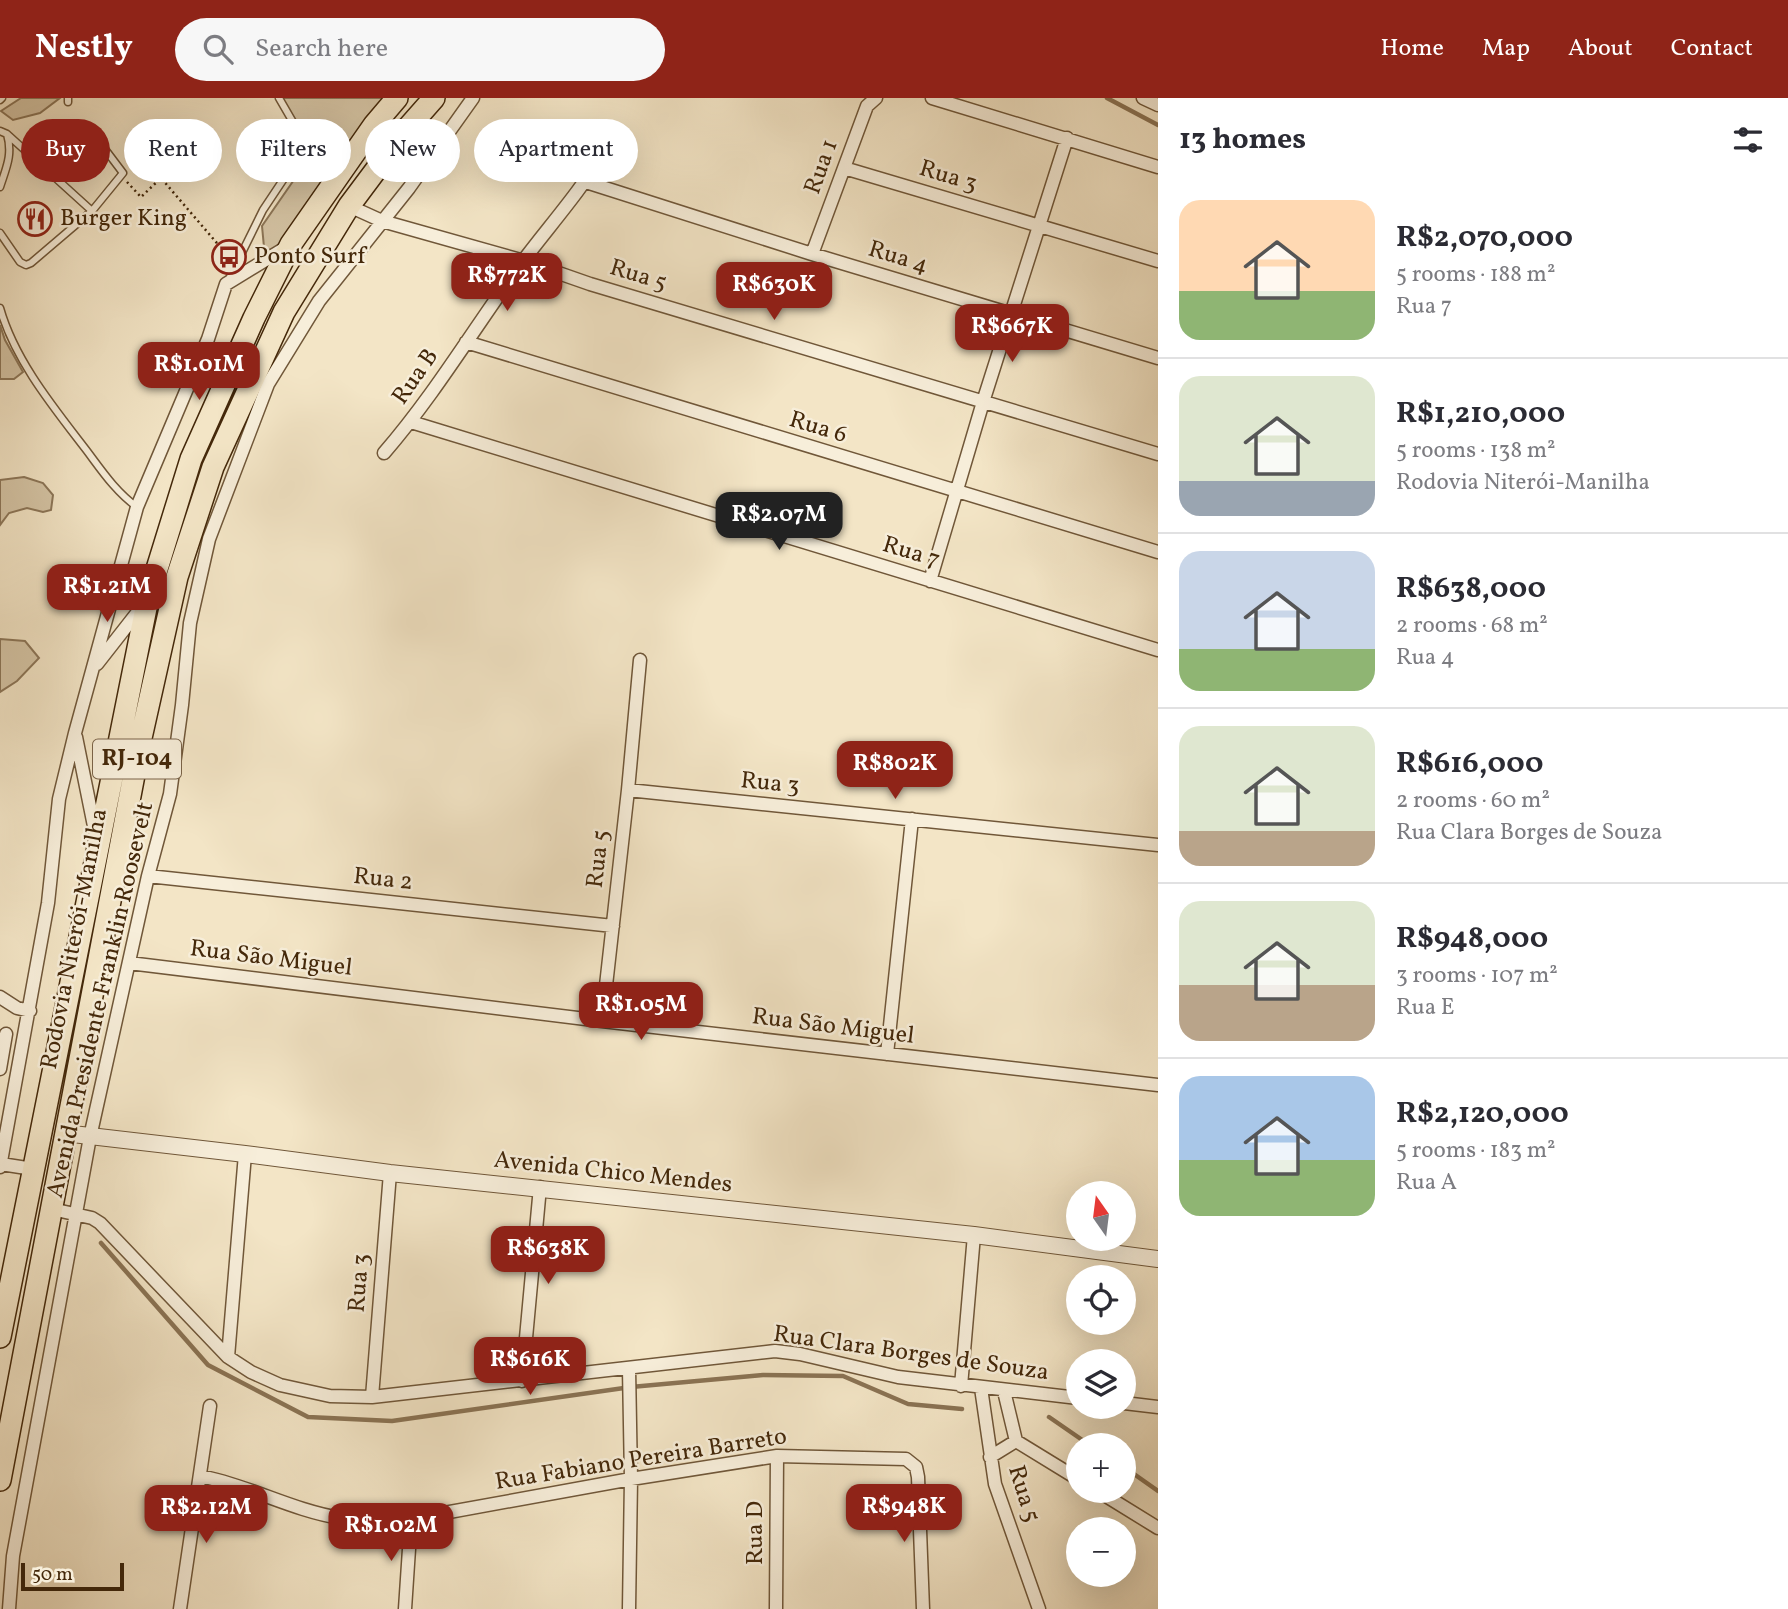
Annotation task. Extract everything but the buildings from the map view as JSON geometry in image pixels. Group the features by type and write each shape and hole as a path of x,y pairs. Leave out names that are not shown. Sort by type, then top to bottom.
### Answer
{"highway":[{"name":"Rodovia Niterói-Manilha","path":"0,1337 148,598 191,459 254,318 291,244 374,125 397,98"},
{"name":"Rodovia Niterói-Manilha","path":"0,1480 141,738 177,577 213,467 284,312 349,206 405,131 435,98"}],"street":[{"name":"Avenida Presidente Franklin Roosevelt","path":"9,1609 5,1582 13,1556 90,1137 148,876 170,794 190,623 209,540 268,384 319,301 409,188 473,98"},
{"name":"Rua 1","path":"812,254 867,106 876,98"},
{"path":"932,98 1158,167"},
{"path":"1143,98 1158,105"},
{"path":"930,581 1010,314 1067,138"},
{"name":"Rua 3","path":"844,168 1040,227"},
{"name":"Rua B","path":"384,453 411,422 524,261 585,182"},
{"name":"Rua 4","path":"589,182 812,254 1158,358"},
{"name":"Rua 5","path":"349,206 382,220 1158,454"},
{"path":"1040,227 1158,261"},
{"path":"33,1170 0,1165 6,1101 24,1035 24,1010 48,903 59,799 136,507 208,339 226,284 291,244"},
{"name":"Rua 6","path":"466,342 956,493 1158,552"},
{"name":"Rua 7","path":"411,422 1158,650"},
{"path":"92,670 148,598"},
{"path":"168,616 190,623"},
{"name":"Rua 5","path":"602,1021 640,660"},
{"path":"75,733 98,845"},
{"name":"Rua 3","path":"628,790 1158,845"},
{"path":"887,1054 912,819"},
{"name":"Rua 2","path":"148,876 612,926"},
{"name":"Rua São Miguel","path":"129,963 1158,1086"},
{"path":"0,997 24,1010"},
{"path":"0,1007 24,1010"},
{"path":"0,1069 3,1034 24,1035"},
{"name":"Avenida Chico Mendes","path":"64,1133 390,1173 974,1235 1158,1259"},
{"path":"228,1357 245,1154"},
{"name":"Rua 3","path":"372,1397 390,1173"},
{"path":"522,1381 540,1188"},
{"name":"Rua Clara Borges de Souza","path":"52,1209 92,1219 107,1228 228,1357 251,1372 280,1385 330,1396 372,1397 522,1381 629,1374 775,1351 800,1354 898,1377 1066,1397"},
{"path":"961,1386 974,1235"},
{"path":"629,1374 629,1609"},
{"name":"Rua 5","path":"981,1388 995,1484 1039,1609"},
{"path":"1003,1391 1016,1441 1066,1472"},
{"path":"1136,1404 1158,1407"},
{"path":"180,1609 210,1406"},
{"path":"990,1457 1016,1441"},
{"name":"Rua Fabiano Pereira Barreto","path":"200,1476 233,1483 305,1510 341,1518 411,1519 631,1479 777,1456 906,1459 916,1467 918,1477 923,1609"},
{"name":"Rua D","path":"776,1609 777,1456"},
{"path":"1117,1503 1158,1528"},
{"path":"405,1609 411,1519"}],"lane":[{"path":"226,284 263,210 303,150 301,136 279,98"},
{"path":"3,133 21,148"},
{"path":"0,187 10,161 10,147 3,133"},
{"path":"0,233 20,262 31,264 92,211 122,177 122,170 110,155"},
{"path":"60,182 92,211"},
{"path":"0,308 22,359 55,410 121,495 136,507"}],"path":[{"path":"122,177 141,197 160,178 229,257"}],"shaded area":[{"path":"21,98 60,98 40,113 13,120 1,111"},
{"path":"282,98 388,98 373,119 365,119 365,130 351,150 351,119 294,119 282,104"},
{"path":"293,182 328,182 277,254 264,247 262,226"},
{"path":"0,325 5,340 23,372 14,379 0,379"},
{"path":"24,477 43,483 53,495 51,510 43,512 27,508 9,513 0,525 0,480"},
{"path":"0,639 25,641 39,658 17,681 0,692"}],"waterway":[{"path":"1107,98 1158,125"},
{"path":"101,1243 208,1365 308,1417 392,1421 631,1387 763,1375 843,1376 908,1404 962,1409"},
{"path":"1049,1417 1072,1433"},
{"path":"1136,1475 1158,1491"}],"place":[{"name":"Burger King","path":"35,219"},
{"name":"Ponto Surf","path":"229,257"}]}
